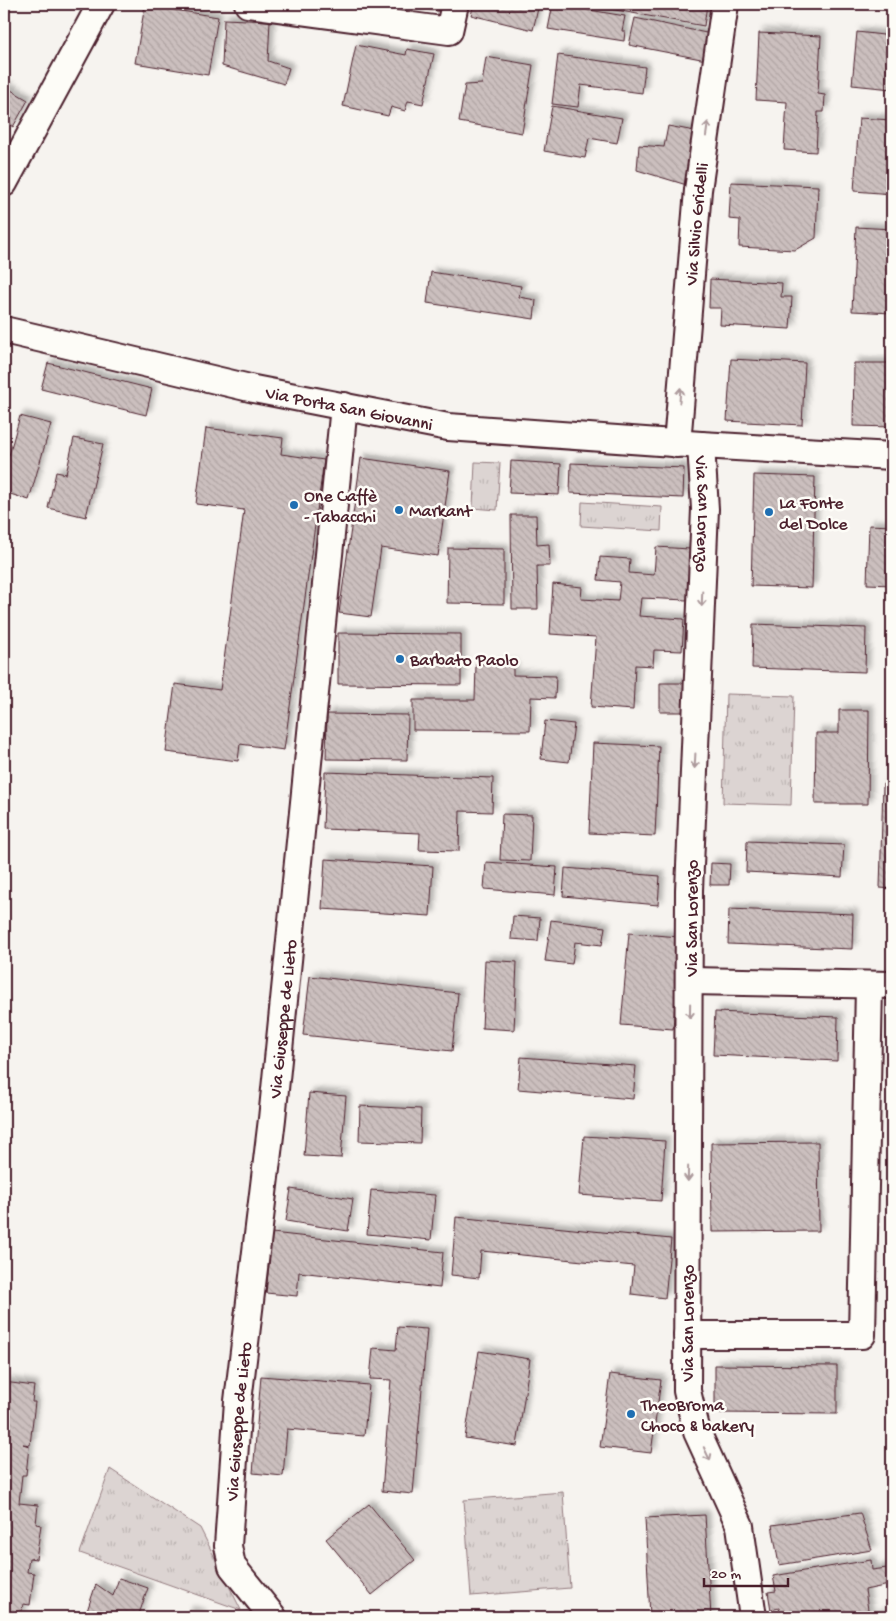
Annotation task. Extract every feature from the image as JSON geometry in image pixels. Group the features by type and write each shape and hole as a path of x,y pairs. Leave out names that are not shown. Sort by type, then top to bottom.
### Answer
{"street":[{"path":"4,183 100,4"},
{"path":"248,4 450,31 455,4"},
{"name":"Via Silvio Gridelli","path":"689,444 696,207 725,4"},
{"name":"Via Porta San Giovanni","path":"4,330 254,389 448,427 892,456"},
{"name":"Via Giuseppe de Lieto","path":"273,1617 232,1566 228,1546 238,1400 272,1119 344,406"},
{"name":"Via San Lorenzo","path":"689,444 705,509 689,890 687,1391 697,1432 740,1526 753,1617"},
{"path":"687,1334 862,1335 880,986 690,981"}],"green space":[{"path":"475,462 500,463 497,510 473,508"},
{"path":"582,502 662,507 661,531 581,526"},
{"path":"726,694 794,696 791,805 723,803"},
{"path":"110,1469 200,1528 241,1610 80,1553"},
{"path":"563,1492 570,1588 471,1596 464,1500"}],"building":[{"path":"392,4 444,4 443,12"},
{"path":"474,4 539,4 533,30 471,15"},
{"path":"553,4 625,16 622,31 625,31 624,41 548,29"},
{"path":"605,4 707,4 704,26 604,8"},
{"path":"145,5 218,17 208,75 135,63"},
{"path":"635,18 711,34 706,60 629,45"},
{"path":"224,19 270,21 268,61 289,68 284,84 222,66"},
{"path":"857,32 892,36 892,89 852,85"},
{"path":"759,33 821,36 818,94 825,95 824,112 818,112 816,152 784,150 787,102 756,100"},
{"path":"356,45 406,55 407,49 434,54 423,104 408,101 405,111 391,107 388,116 343,106"},
{"path":"558,55 645,67 642,93 581,85 578,107 552,104"},
{"path":"486,57 533,65 522,133 459,122 465,85 482,84"},
{"path":"4,86 28,100 13,127 4,121"},
{"path":"552,106 622,118 617,143 589,138 585,158 544,151"},
{"path":"859,118 892,120 892,194 854,191"},
{"path":"668,126 700,132 690,186 637,170 639,145 664,147"},
{"path":"731,182 818,186 816,238 795,250 739,247 740,220 729,219"},
{"path":"856,227 892,229 892,313 852,311"},
{"path":"431,272 521,286 519,297 536,300 534,319 427,303"},
{"path":"710,279 782,283 781,297 792,297 790,329 720,325 721,308 709,308"},
{"path":"731,359 805,363 802,425 727,421"},
{"path":"48,363 152,389 146,415 41,389"},
{"path":"854,363 892,363 892,427 853,426"},
{"path":"20,416 51,424 29,500 4,492 4,473"},
{"path":"206,428 283,438 281,454 324,460 284,750 240,744 238,761 166,752 175,684 220,690 244,510 196,504"},
{"path":"74,438 103,444 86,517 48,508 56,472 66,474"},
{"name":"Markant","path":"361,458 450,471 438,556 381,548 371,617 339,613"},
{"path":"511,461 561,464 559,495 509,493"},
{"path":"571,463 684,468 683,498 570,493"},
{"path":"754,475 815,477 812,588 751,586"},
{"path":"511,515 536,515 537,545 549,544 550,566 537,566 538,609 512,609"},
{"path":"869,525 892,526 892,585 867,584"},
{"path":"656,547 690,549 687,600 641,598 639,616 684,619 682,651 654,650 653,666 635,665 633,710 591,707 596,637 550,634 553,584 582,587 581,599 618,601 620,582 598,580 600,557 630,559 629,573 654,575"},
{"path":"448,548 504,549 504,604 447,603"},
{"path":"753,624 866,628 865,672 752,668"},
{"name":"Barbato Paolo","path":"338,633 461,634 461,685 338,684"},
{"path":"476,664 513,665 513,675 556,676 555,698 531,697 530,731 413,730 413,700 475,700"},
{"path":"660,683 688,683 687,712 660,712"},
{"path":"839,710 869,710 868,804 815,804 816,733 839,733"},
{"path":"327,714 408,715 407,760 326,759"},
{"path":"545,721 574,724 569,762 541,759"},
{"path":"593,743 659,746 655,836 589,833"},
{"path":"325,772 493,778 492,812 460,811 459,851 419,850 420,833 323,829"},
{"path":"883,784 892,784 892,889 880,888"},
{"path":"502,814 532,815 530,861 500,860"},
{"path":"747,841 844,845 842,877 746,872"},
{"path":"325,859 433,866 430,916 322,909"},
{"path":"486,862 557,867 555,895 484,889"},
{"path":"711,863 730,864 729,885 710,885"},
{"path":"565,868 660,876 658,905 563,896"},
{"path":"729,909 853,914 852,949 728,944"},
{"path":"513,916 540,918 538,941 511,939"},
{"path":"551,920 605,927 602,945 575,942 572,964 545,961"},
{"path":"629,933 680,937 673,1029 621,1025"},
{"path":"485,960 517,962 514,1030 482,1028"},
{"path":"310,976 458,993 452,1051 303,1035"},
{"path":"715,1012 838,1017 837,1061 713,1055"},
{"path":"892,1016 892,1072 891,1072"},
{"path":"521,1057 636,1066 633,1099 518,1089"},
{"path":"309,1093 346,1096 341,1158 304,1156"},
{"path":"360,1106 421,1109 420,1143 359,1141"},
{"path":"584,1136 665,1141 661,1201 579,1195"},
{"path":"818,1142 819,1231 712,1232 711,1143"},
{"path":"291,1189 353,1199 348,1231 286,1221"},
{"path":"371,1190 435,1195 431,1240 367,1234"},
{"path":"456,1217 671,1239 665,1298 631,1294 634,1266 481,1251 479,1278 451,1275"},
{"path":"272,1233 443,1252 440,1288 299,1272 297,1296 266,1293"},
{"path":"398,1327 427,1329 413,1494 382,1491 391,1380 370,1379 373,1348 396,1350"},
{"path":"479,1351 530,1359 517,1446 465,1438"},
{"path":"715,1365 837,1366 837,1414 715,1413"},
{"name":"TheoBroma Choco & bakery","path":"610,1374 661,1380 651,1453 600,1447"},
{"path":"261,1376 369,1385 364,1436 287,1429 283,1476 253,1473"},
{"path":"4,1382 34,1386 32,1402 35,1402 30,1445 23,1444 29,1446 26,1475 22,1475 19,1503 38,1505 36,1524 41,1525 36,1559 29,1558 27,1572 34,1573 30,1605 23,1604 21,1617 4,1615"},
{"path":"369,1504 415,1560 372,1595 326,1539"},
{"path":"860,1513 872,1550 779,1565 772,1525"},
{"path":"705,1515 711,1617 650,1617 645,1518"},
{"path":"871,1560 872,1570 887,1568 889,1585 865,1590 869,1616 892,1612 892,1617 781,1617 779,1608 771,1610 768,1592 776,1591 773,1576"},
{"path":"119,1578 148,1588 138,1617 85,1617 96,1584 113,1596"},
{"path":"188,1611 201,1614 200,1617 187,1617"}],"place":[{"name":"One Caffè - Tabacchi","path":"294,505"},
{"name":"Markant","path":"399,510"},
{"name":"La Fonte del Dolce","path":"769,512"},
{"name":"Barbato Paolo","path":"400,659"},
{"name":"TheoBroma Choco & bakery","path":"631,1414"}]}
